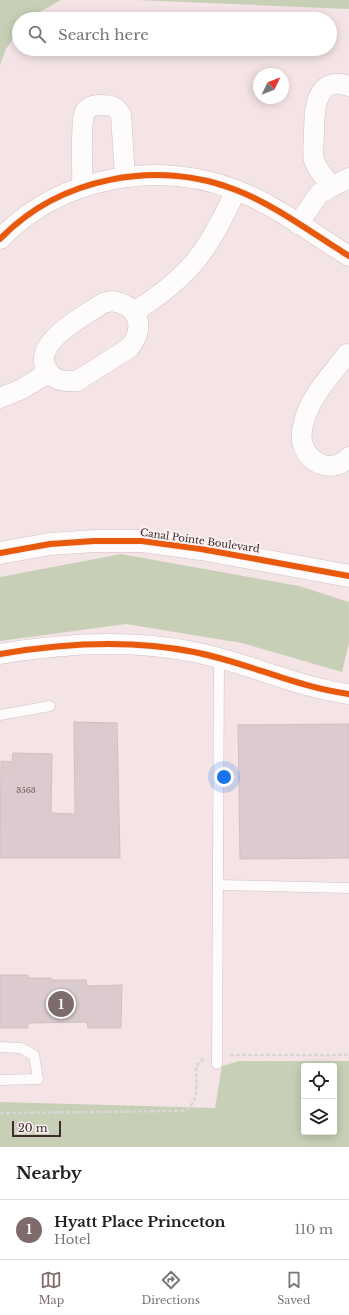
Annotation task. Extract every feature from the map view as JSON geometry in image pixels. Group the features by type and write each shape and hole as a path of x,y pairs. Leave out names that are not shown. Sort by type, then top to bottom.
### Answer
{"street":[{"path":"331,186 317,168 313,158 314,107 317,98 324,90 333,85 349,86"},
{"path":"82,187 83,120 88,108 94,105 111,105 117,109 121,115 125,177"},
{"path":"0,239 29,214 56,198 82,187 125,177 148,175 179,176 210,181 256,199 349,256"},
{"path":"298,224 319,194 331,186 349,178"},
{"path":"134,312 163,294 184,275 202,254 217,231 236,190"},
{"path":"112,301 123,303 134,312 138,321 139,331 130,348 77,381 69,382 57,380 48,372 44,354 47,345 54,338 103,303 112,301"},
{"path":"348,354 312,401 305,416 302,434 303,445 307,455 315,462 327,466 335,466 344,462 349,457"},
{"path":"0,398 22,389 48,372"},
{"name":"Canal Pointe Boulevard","path":"0,553 50,544 94,541 142,541 201,549 349,576"},
{"path":"0,654 92,644 162,647 219,658 258,669 297,683 349,694"}],"lane":[{"path":"217,1060 219,658"},
{"path":"0,715 50,706"},
{"path":"218,886 349,888"},
{"path":"0,1047 21,1048 34,1055 38,1079 0,1080"}],"path":[{"path":"0,1114 182,1111 189,1109 194,1103 196,1066 197,1063 206,1056 217,1060 349,1055"}],"green space":[{"path":"0,0 61,0 40,12 12,12 12,40 6,49 0,65"},
{"path":"136,0 349,0 349,9"},
{"path":"121,554 299,586 349,602 349,643 342,672 242,643 126,624 0,641 0,577"},
{"path":"239,1061 349,1061 349,1147 0,1147 0,1102 215,1108 222,1066"}],"building":[{"path":"74,722 117,723 120,858 0,858 1,761 12,762 13,753 52,754 51,813 75,814"},
{"path":"349,724 349,858 240,859 238,725"},
{"path":"0,975 28,975 28,978 51,978 51,980 86,980 87,986 122,985 121,1028 88,1028 87,1022 28,1023 28,1028 0,1028"}],"cycle path":[{"path":"0,239 24,218 51,201 80,188 111,180 142,176 174,176 206,181 251,196 294,220 349,256"},
{"path":"0,553 50,544 94,541 142,541 201,549 349,576"},
{"path":"0,654 73,645 146,645 213,656 310,686 349,694"}],"place":[{"name":"Hyatt Place Princeton","path":"61,1004"}]}
